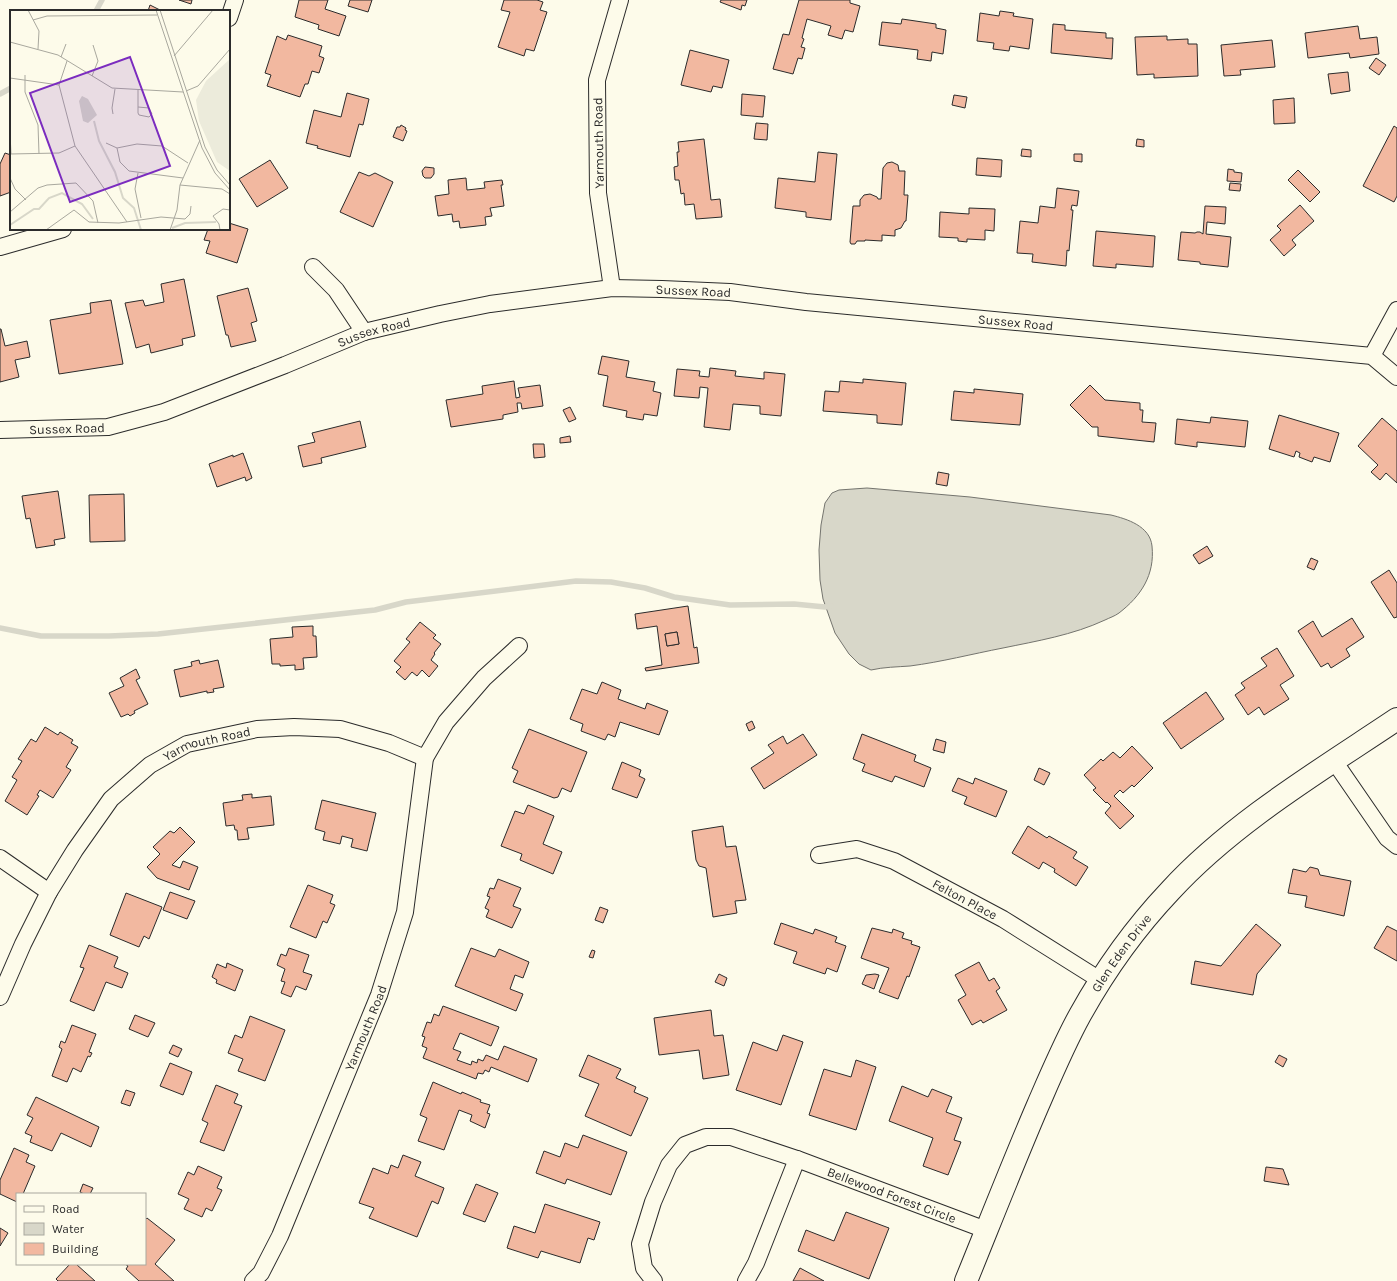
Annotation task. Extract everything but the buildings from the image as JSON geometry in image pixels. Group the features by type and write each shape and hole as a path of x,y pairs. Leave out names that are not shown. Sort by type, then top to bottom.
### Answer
{"main road":[{"name":"Glen Eden Drive","path":"966,1281 1021,1143 1061,1053 1100,980 1142,922 1171,889 1237,830 1280,798 1397,719"}],"street":[{"path":"230,15 235,0"},
{"name":"Yarmouth Road","path":"612,288 598,193 597,80 620,0"},
{"path":"0,247 60,230"},
{"path":"313,267 336,290 364,332"},
{"name":"Sussex Road","path":"0,430 108,427 164,412 285,365 364,332 490,304 612,288 730,292 806,302 1372,356"},
{"path":"1397,310 1372,356 1397,377"},
{"name":"Yarmouth Road","path":"253,1281 260,1273 280,1236 379,995 405,912 425,758 446,722 484,678 519,646"},
{"name":"Yarmouth Road","path":"0,996 23,944 49,892 75,850 111,799 150,765 187,744 257,729 294,727 340,729 389,744 425,758"},
{"path":"1334,761 1387,838 1397,846"},
{"name":"Felton Place","path":"819,855 857,849 894,861 1003,919 1100,980"},
{"path":"0,858 49,892"},
{"name":"Bellewood Forest Circle","path":"654,1281 644,1268 640,1244 653,1202 669,1165 685,1145 706,1137 731,1137 797,1159 986,1230"},
{"path":"746,1281 756,1263 797,1159"}],"water":[{"path":"867,488 970,497 1111,515 1137,524 1147,533 1152,546 1149,575 1140,592 1119,613 1080,630 1042,640 945,660 910,666 871,670 859,664 849,654 835,633 823,599 820,580 819,550 825,503 832,493 839,490"}],"waterway":[{"path":"97,10 102,0"},
{"path":"0,94 10,89"},
{"path":"0,628 41,636 158,634 375,610 406,602 576,581 611,582 645,588 674,597 730,605 794,604 825,607 831,606"}]}
